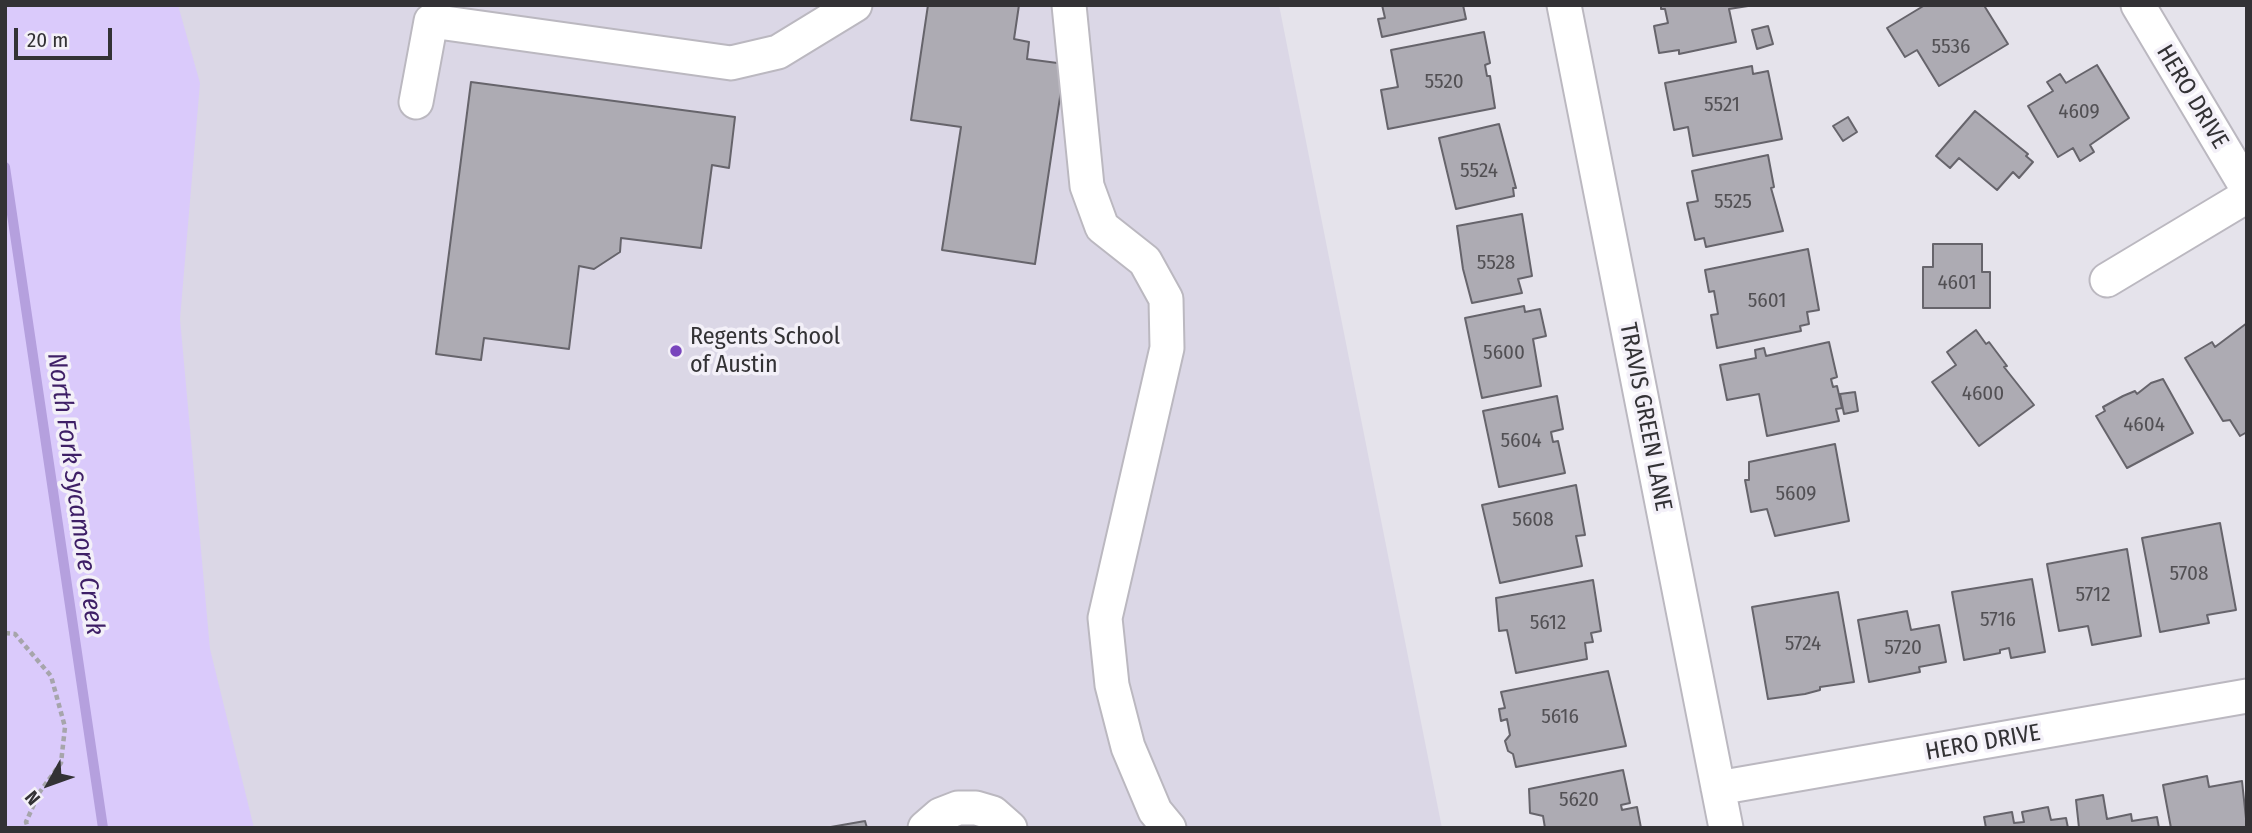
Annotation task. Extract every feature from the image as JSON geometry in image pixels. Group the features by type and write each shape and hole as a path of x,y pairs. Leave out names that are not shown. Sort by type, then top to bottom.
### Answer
{"street":[{"path":"416,102 431,21 731,63 778,52 855,5"},
{"path":"1069,5 1087,186 1102,226 1145,261 1166,299 1167,348 1105,618 1112,685 1128,747 1156,811 1169,828"},
{"name":"TRAVIS GREEN LANE","path":"1564,5 1726,828"},
{"name":"HERO DRIVE","path":"2138,5 2247,188"},
{"path":"2107,280 2247,196"},
{"name":"HERO DRIVE","path":"1718,788 2247,696"},
{"path":"925,828 940,815 958,808 976,807 993,813 1010,828"}],"path":[{"path":"5,633 15,634 51,676 65,727 61,763 39,793 26,822 28,828"}],"shaded area":[{"name":"Regents School of Austin","path":"5,5 1279,5 1442,828 41,828 5,696"},
{"path":"5,5 178,5 200,83 180,319 210,649 254,828 5,828"}],"building":[{"path":"928,5 1019,5 1014,39 1029,42 1027,59 1065,64 1035,264 942,250 961,127 911,120"},
{"path":"1382,5 1463,5 1466,19 1382,37 1378,19 1385,18"},
{"path":"1661,5 1748,6 1729,9 1736,42 1679,54 1679,50 1659,53 1654,26 1668,23 1665,9 1661,9"},
{"path":"1925,5 1988,5 1985,7 2008,44 1939,86 1917,50 1905,57 1887,28"},
{"path":"1768,26 1773,44 1757,49 1752,30"},
{"path":"1484,32 1490,63 1485,65 1487,76 1490,76 1495,108 1388,129 1381,90 1398,87 1391,50"},
{"path":"2097,65 2129,118 2090,145 2094,152 2080,161 2073,148 2058,157 2028,106 2053,91 2047,82 2060,74 2066,83"},
{"path":"1752,66 1753,74 1768,71 1782,139 1693,156 1688,127 1674,130 1665,83"},
{"path":"471,82 735,117 729,168 712,165 701,248 621,238 620,252 594,269 579,266 569,349 484,338 481,360 436,354"},
{"path":"1975,111 2028,154 2026,156 2033,162 2019,178 2013,172 1997,190 1959,158 1950,168 1936,156"},
{"path":"1848,117 1857,132 1843,141 1833,126"},
{"path":"1499,124 1516,188 1513,188 1514,196 1456,209 1439,138"},
{"path":"1768,155 1774,187 1771,188 1783,231 1706,247 1704,238 1695,240 1687,203 1698,201 1692,171"},
{"path":"1522,214 1532,276 1518,279 1522,293 1472,303 1463,269 1457,226"},
{"path":"1933,244 1982,244 1982,272 1990,272 1990,308 1923,308 1923,267 1933,267"},
{"path":"1808,249 1819,310 1807,312 1809,324 1800,326 1801,331 1717,348 1711,315 1718,314 1714,291 1709,292 1705,270"},
{"path":"1524,306 1525,312 1540,309 1546,336 1533,339 1541,386 1482,398 1465,318"},
{"path":"2247,323 2247,432 2240,436 2230,420 2223,421 2185,358 2212,342 2215,347"},
{"path":"1976,330 1986,344 1989,342 2007,366 2004,367 2034,405 1979,446 1932,382 1956,365 1947,352"},
{"path":"1829,342 1837,377 1831,379 1833,387 1837,386 1842,408 1836,409 1839,421 1767,436 1759,394 1727,400 1720,365 1756,358 1755,350 1764,348 1766,356"},
{"path":"2163,379 2193,433 2127,468 2096,416 2105,411 2103,407 2135,391 2137,394 2151,383"},
{"path":"1855,392 1858,411 1844,414 1840,394"},
{"path":"1557,396 1563,429 1551,432 1553,442 1558,441 1565,473 1499,487 1483,411"},
{"path":"1835,444 1849,521 1775,536 1767,509 1751,512 1745,480 1749,480 1749,462"},
{"path":"1576,485 1585,535 1576,536 1582,566 1500,583 1482,505"},
{"path":"2220,523 2236,610 2207,615 2209,623 2160,632 2142,538"},
{"path":"2127,549 2141,636 2092,645 2088,626 2059,631 2047,564"},
{"path":"2032,579 2045,652 2011,658 2009,648 2000,650 2000,653 1964,660 1952,592"},
{"path":"1593,580 1601,631 1591,633 1593,642 1585,643 1587,659 1516,673 1507,630 1499,631 1496,598"},
{"path":"1838,592 1854,682 1820,687 1820,690 1805,694 1768,699 1752,607"},
{"path":"1907,611 1911,630 1939,625 1946,662 1919,667 1920,672 1869,682 1858,620"},
{"path":"1608,671 1626,746 1516,767 1513,754 1508,751 1505,741 1510,735 1507,719 1501,721 1499,709 1505,708 1501,692"},
{"path":"1623,770 1630,803 1621,805 1622,810 1637,807 1641,828 1545,828 1543,816 1530,813 1529,789"},
{"path":"2207,776 2209,787 2242,781 2247,828 2171,828 2163,785"},
{"path":"2103,795 2107,819 2131,814 2132,821 2157,817 2159,828 2079,828 2076,800"},
{"path":"2048,807 2051,820 2066,818 2068,828 1986,828 1984,817 2012,812 2014,823 2024,822 2022,812"},
{"path":"865,821 867,828 825,828"}],"waterway":[{"name":"North Fork Sycamore Creek","path":"5,167 103,828"}],"place":[{"name":"Regents School of Austin","path":"676,351"}]}
